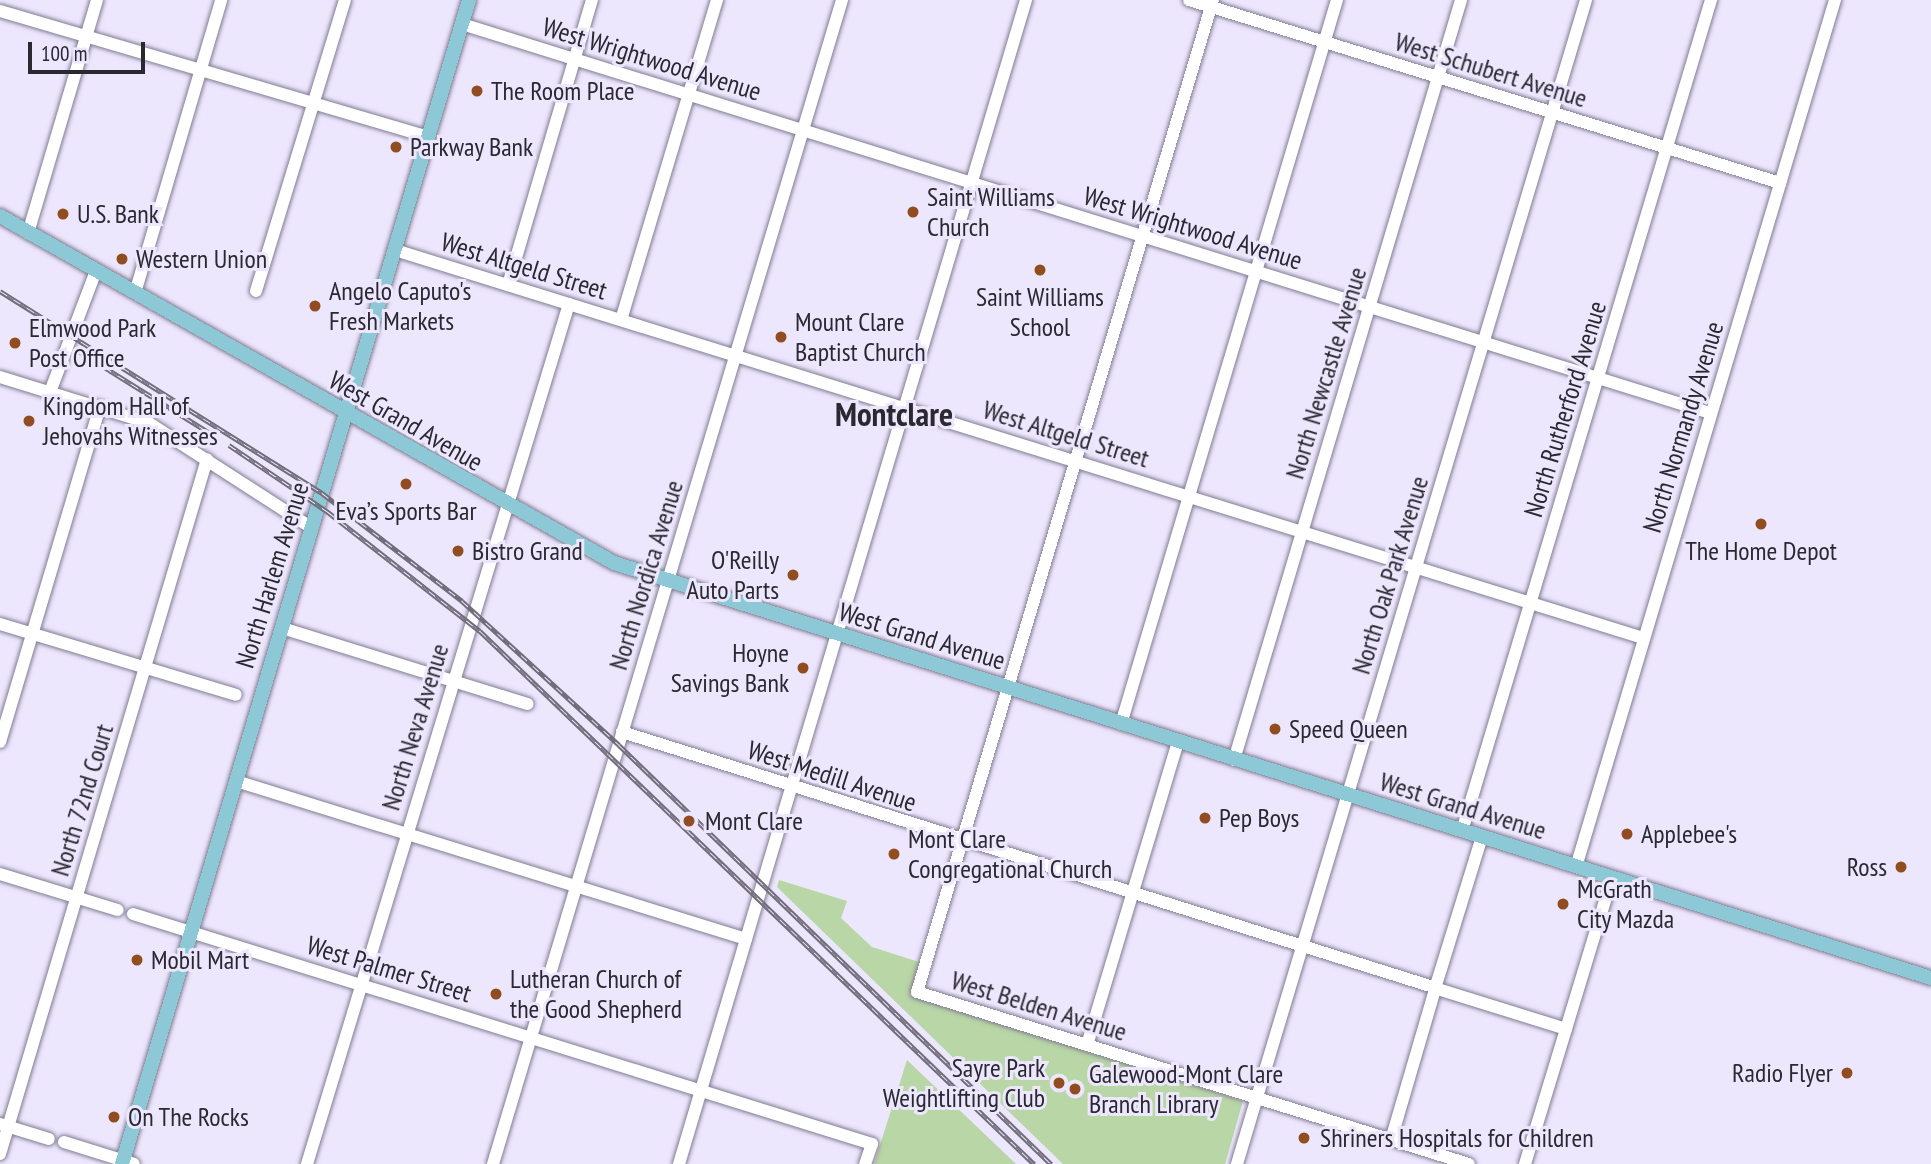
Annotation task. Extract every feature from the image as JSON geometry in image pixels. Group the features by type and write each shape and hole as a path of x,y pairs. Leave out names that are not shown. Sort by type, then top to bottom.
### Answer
{"main road":[{"name":"North Harlem Avenue","path":"126,1163 191,931 469,0"},
{"name":"West Grand Avenue","path":"0,216 606,560 1931,978"},
{"name":"West Grand Avenue","path":"1889,966 1931,989"}],"street":[{"path":"28,233 97,0"},
{"path":"135,293 221,0"},
{"path":"256,291 345,0"},
{"path":"508,285 593,0"},
{"path":"621,320 717,0"},
{"name":"North Nordica Avenue","path":"493,1164 842,0"},
{"path":"679,1164 1026,0"},
{"name":"West Schubert Avenue","path":"1189,0 1212,3 1325,42 1780,183"},
{"path":"1121,724 1337,0"},
{"name":"North Newcastle Avenue","path":"1234,760 1461,0"},
{"name":"North Oak Park Avenue","path":"1237,1164 1586,0"},
{"name":"North Rutherford Avenue","path":"1462,831 1711,0"},
{"name":"North Normandy Avenue","path":"1576,867 1835,0"},
{"path":"962,841 1212,3"},
{"path":"0,11 428,137"},
{"name":"West Wrightwood Avenue","path":"462,24 1710,413"},
{"name":"West Altgeld Street","path":"395,250 1643,638"},
{"path":"50,392 96,271"},
{"name":"North Neva Avenue","path":"307,1164 569,304"},
{"path":"0,377 149,423 312,528"},
{"path":"0,742 100,407"},
{"name":"North 72nd Court","path":"0,1154 4,1125 76,897 207,459"},
{"path":"0,624 236,695"},
{"path":"282,628 527,704"},
{"name":"West Medill Avenue","path":"622,732 1566,1029"},
{"path":"1087,1045 1178,742"},
{"path":"236,781 746,939"},
{"path":"1391,1140 1482,837"},
{"name":"West Belden Avenue","path":"962,841 917,992 1469,1164"},
{"path":"0,874 118,910"},
{"path":"1525,1164 1612,878"},
{"name":"West Palmer Street","path":"133,914 872,1144 866,1164"},
{"path":"4,1125 49,1139"},
{"path":"64,1142 126,1163"}],"green space":[{"path":"779,880 847,901 841,918 872,947 919,962 910,995 1243,1101 1225,1164 1063,1164 777,887"},
{"path":"907,1060 1016,1164 874,1164"}],"railway":[{"path":"0,291 322,493 462,601 619,745 1051,1164"},
{"path":"77,350 208,432"},
{"path":"229,445 328,512 480,631 1034,1164"}],"place":[{"name":"The Room Place","path":"477,91"},
{"name":"Parkway Bank","path":"396,147"},
{"name":"Saint Williams Church","path":"913,212"},
{"name":"U.S. Bank","path":"63,214"},
{"name":"Western Union","path":"122,259"},
{"name":"Saint Williams School","path":"1040,270"},
{"name":"Angelo Caputo's Fresh Markets","path":"315,306"},
{"name":"Mount Clare Baptist Church","path":"781,337"},
{"name":"Elmwood Park Post Office","path":"15,343"},
{"name":"Kingdom Hall of Jehovahs Witnesses","path":"29,421"},
{"name":"Eva’s Sports Bar","path":"406,484"},
{"name":"The Home Depot","path":"1761,524"},
{"name":"Bistro Grand","path":"458,551"},
{"name":"O'Reilly Auto Parts","path":"793,575"},
{"name":"Hoyne Savings Bank","path":"803,668"},
{"name":"Speed Queen","path":"1275,729"},
{"name":"Pep Boys","path":"1205,818"},
{"name":"Mont Clare","path":"689,821"},
{"name":"Applebee's","path":"1627,834"},
{"name":"Mont Clare Congregational Church","path":"894,854"},
{"name":"Ross","path":"1901,867"},
{"name":"McGrath City Mazda","path":"1563,904"},
{"name":"Mobil Mart","path":"137,960"},
{"name":"Lutheran Church of the Good Shepherd","path":"496,994"},
{"name":"Radio Flyer","path":"1847,1073"},
{"name":"Sayre Park Weightlifting Club","path":"1059,1083"},
{"name":"Galewood-Mont Clare Branch Library","path":"1075,1089"},
{"name":"On The Rocks","path":"114,1117"},
{"name":"Shriners Hospitals for Children","path":"1304,1138"}],"district":[{"name":"Montclare","path":"894,414"}]}
